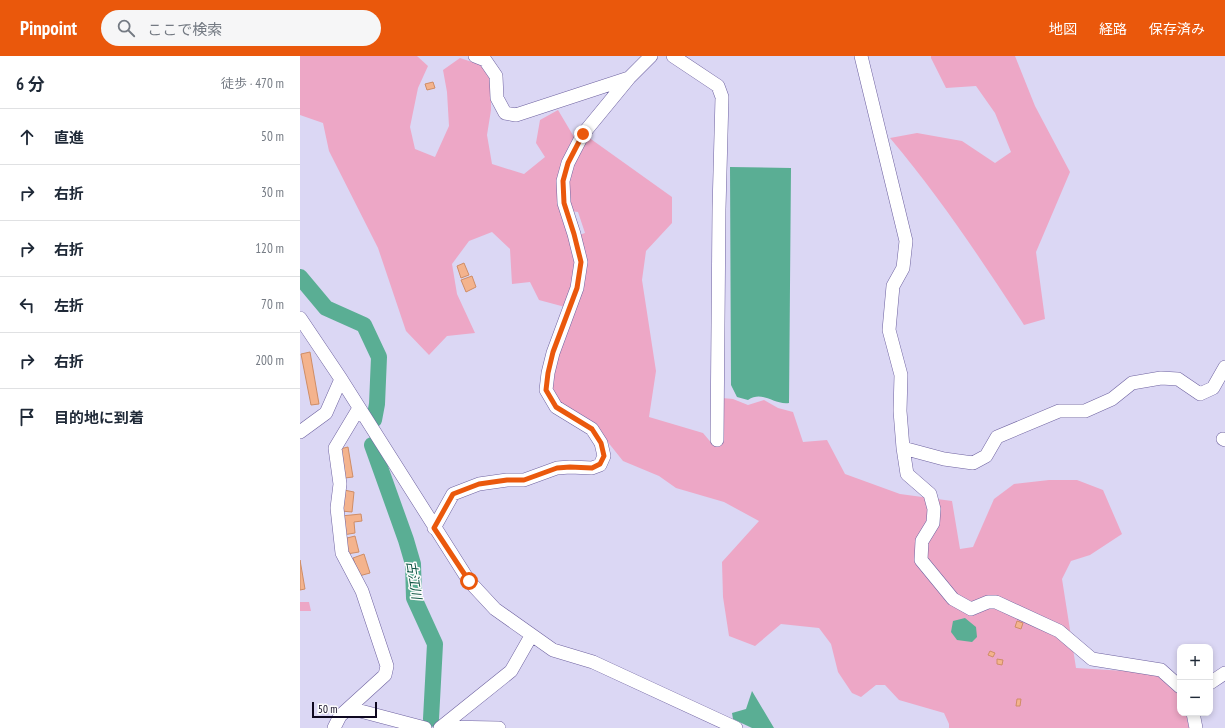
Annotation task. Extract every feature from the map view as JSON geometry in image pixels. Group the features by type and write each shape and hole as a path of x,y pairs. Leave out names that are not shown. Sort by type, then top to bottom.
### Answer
{"street":[{"path":"475,56 486,60 496,76 497,98 505,113 516,114 629,78"},
{"path":"434,528 453,494 479,484 507,480 524,480 557,468 592,468 600,464 604,456 601,443 592,429 556,407 546,390 553,352 577,288 581,262 564,203 563,181 568,163 583,134 629,78 651,56"},
{"path":"673,56 718,86 722,97 719,202 717,440"},
{"path":"861,56 906,241 903,268 893,286 888,330 901,376 900,411 907,474 930,494 934,509 933,523 922,541 921,560 953,599 971,608 988,602 996,602 1059,631 1092,659 1160,670 1177,684"},
{"path":"300,318 341,379 469,581 494,609 553,650 593,662 736,728"},
{"path":"903,448 944,459 972,463 986,456 996,437 1059,412 1085,411 1112,399 1132,383 1161,378 1178,379 1200,394 1213,388 1225,366"},
{"path":"300,432 326,413 341,379"},
{"path":"334,728 340,716 385,675 387,666 362,591 342,553 337,508 340,484 335,448 359,408"},
{"path":"441,727 511,671 531,636"},
{"path":"1213,681 1225,674"},
{"path":"349,708 425,728"},
{"path":"1194,716 1196,728"},
{"path":"441,727 499,728"}],"shaded area":[{"path":"300,56 417,56 428,66 418,88 410,127 415,149 435,157 449,126 447,92 443,70 460,58 481,65 491,81 491,110 487,135 492,164 524,174 545,157 536,143 540,120 558,110 574,137 562,161 568,233 575,262 573,285 565,307 539,300 530,282 512,284 510,249 492,232 469,241 452,264 457,294 475,333 447,336 429,355 406,331 378,248 329,151 323,123 300,115"},
{"path":"931,56 1015,56 1035,106 1070,172 1036,252 1045,319 1024,325 943,206 890,138 917,133 962,141 995,163 1011,152 995,113 976,86 946,88"},
{"path":"588,137 672,197 672,223 646,251 642,280 656,371 649,417 703,433 714,446 721,443 722,398 733,399 748,405 764,400 778,408 793,412 803,442 827,440 845,474 900,494 952,501 960,549 973,547 994,499 1014,484 1049,480 1077,480 1103,490 1122,534 1090,555 1071,561 1062,579 1076,668 1158,673 1177,693 1177,716 1187,716 1189,728 949,728 949,724 944,713 899,700 885,685 876,685 861,697 852,693 838,672 831,644 819,628 781,624 755,646 729,636 723,597 722,562 759,521 724,502 676,488 659,476 623,461 595,426 560,403 552,388 552,375 580,292 579,235 585,233 578,212 570,211 567,182 574,163"},
{"path":"730,167 791,168 789,403 778,402 763,397 753,397 748,400 737,397 731,385"},
{"path":"300,602 309,602 311,611 300,611"},
{"path":"965,618 976,627 977,637 972,642 957,640 951,632 953,621"},
{"path":"752,691 774,728 752,728 733,719 732,713 746,709"}],"building":[{"path":"433,82 435,88 427,90 425,84"},
{"path":"464,263 469,275 461,278 457,266"},
{"path":"472,276 476,287 466,292 461,280"},
{"path":"310,352 319,404 311,405 301,354"},
{"path":"348,447 353,477 345,478 340,449"},
{"path":"344,490 354,492 352,512 341,511"},
{"path":"361,514 362,521 354,522 355,533 343,535 341,516"},
{"path":"355,536 359,552 347,554 343,539"},
{"path":"364,554 370,573 359,576 353,558"},
{"path":"300,560 305,589 300,590"},
{"path":"1017,621 1023,623 1021,629 1015,627"},
{"path":"990,651 995,653 993,657 988,655"},
{"path":"997,659 1003,660 1002,665 997,664"},
{"path":"1017,699 1021,699 1020,706 1016,706"}],"waterway":[{"name":"古江川","path":"300,277 326,308 364,325 379,357 377,404 374,420"},
{"name":"古江川","path":"372,445 413,564 414,598 435,644 431,719"}],"route":[{"path":"469,581 434,528 453,494 479,484 507,480 524,480 557,468 592,468 600,464 604,456 601,443 592,429 556,407 546,390 553,352 577,288 581,262 564,203 563,181 568,163 583,134"}]}
